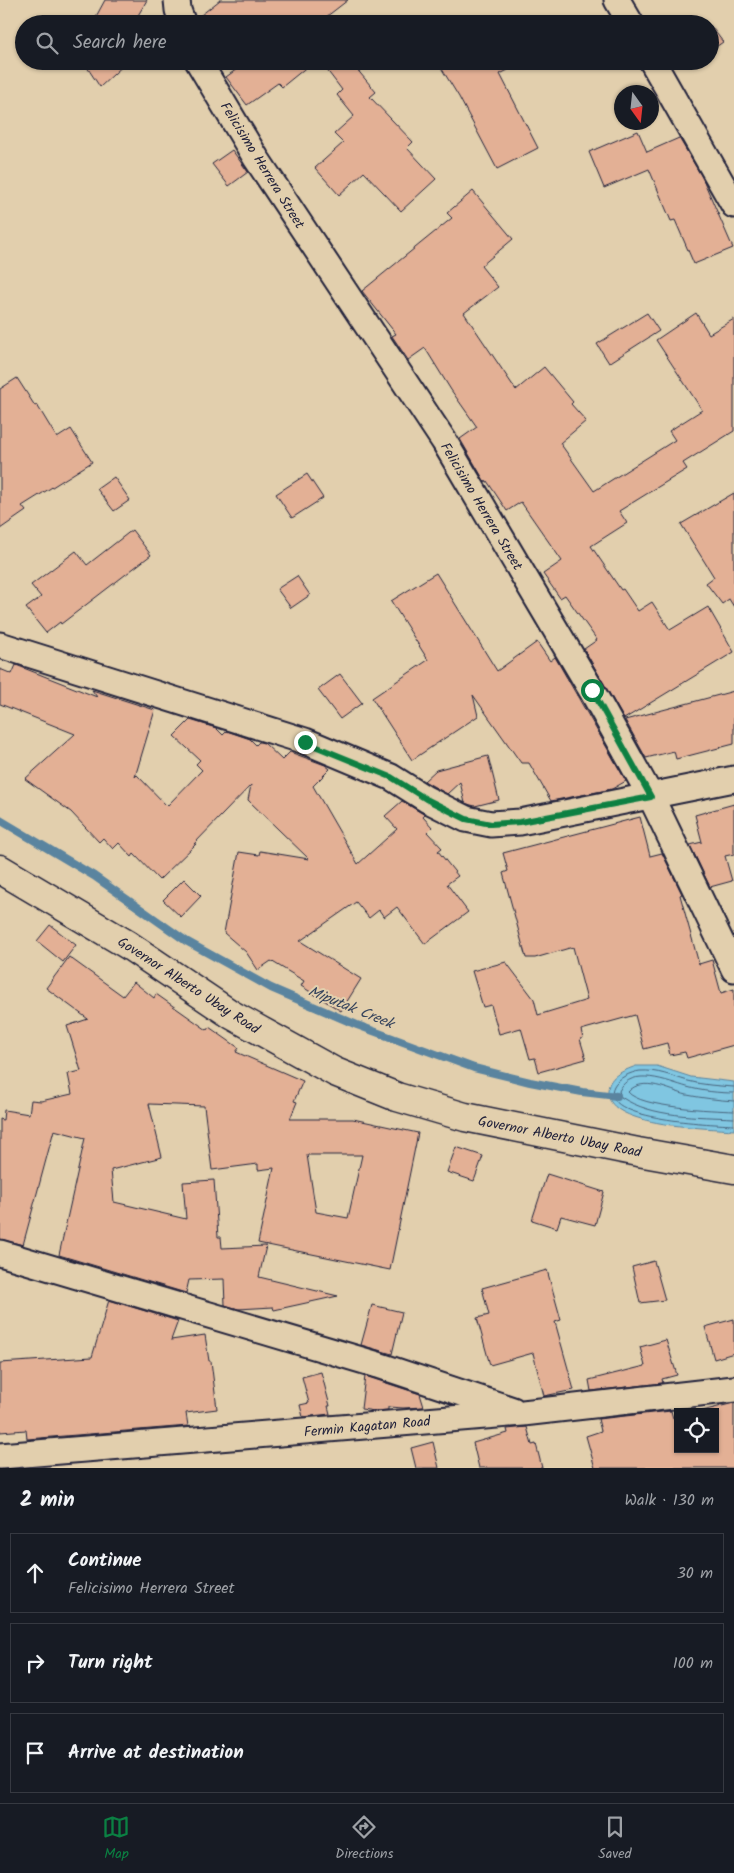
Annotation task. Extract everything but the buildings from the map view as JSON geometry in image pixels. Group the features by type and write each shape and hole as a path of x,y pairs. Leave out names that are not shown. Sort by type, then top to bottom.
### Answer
{"main road":[{"name":"Governor Alberto Ubay Road","path":"0,869 128,945 232,1015 335,1072 397,1097 465,1117 638,1152 734,1169"}],"street":[{"path":"617,0 626,15"},
{"name":"Felicisimo Herrera Street","path":"203,70 256,158 444,441 592,690 651,797 734,969"},
{"path":"657,70 734,206"},
{"path":"0,645 305,742 391,777 426,799 466,819 491,824 520,822 734,780"},
{"path":"0,1253 378,1365 523,1413"},
{"name":"Fermin Kagatan Road","path":"0,1456 523,1413 734,1389"}],"water":[{"path":"636,1066 657,1066 691,1077 734,1082 734,1130 662,1124 625,1113 613,1104 608,1093 608,1087 617,1075"}],"waterway":[{"name":"Miputak Creek","path":"0,820 94,876 186,941 271,988 357,1025 474,1068 530,1082 582,1092 617,1096"}],"route":[{"path":"305,742 391,777 426,799 466,819 491,824 520,822 651,797 592,690"}]}
